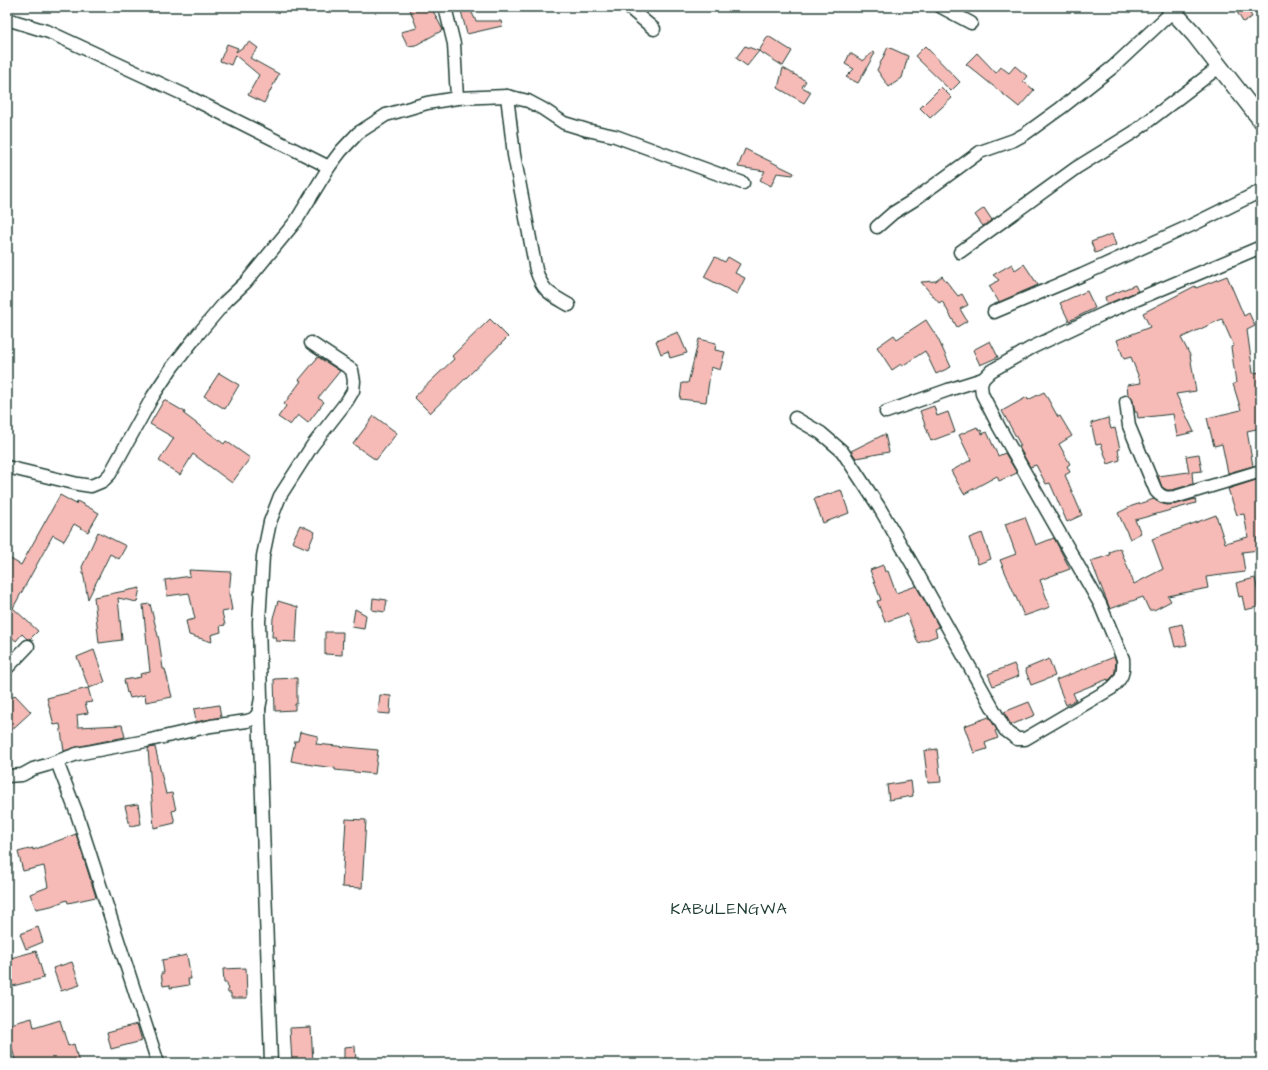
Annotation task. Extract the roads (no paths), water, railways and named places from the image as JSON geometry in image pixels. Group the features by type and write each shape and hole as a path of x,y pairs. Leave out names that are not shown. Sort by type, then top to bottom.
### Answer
{"street":[{"path":"445,7 454,44 457,98"},
{"path":"628,7 654,29"},
{"path":"941,7 971,23"},
{"path":"877,227 893,212 914,200 980,152 1014,140 1025,134 1061,108 1113,67 1171,9 1194,34 1261,120"},
{"path":"7,19 50,32 184,95 329,167"},
{"path":"960,252 1076,168 1134,132 1220,67"},
{"path":"507,96 514,155 536,270 540,282 547,292 569,305"},
{"path":"7,467 91,486 103,481 110,474 153,396 173,366 199,333 227,300 246,282 296,221 329,167 341,151 358,133 386,115 427,103 457,98 507,96 528,101 564,123 615,136 743,184"},
{"path":"994,312 1082,275 1192,225 1261,191"},
{"path":"795,418 821,433 842,451 879,507 1005,730 1017,739 1025,739 1112,688 1121,679 1124,670 1123,659 1100,604 999,427 982,394 981,385 983,379 990,371 1031,348 1087,322 1261,247"},
{"path":"271,1063 260,709 260,622 263,556 270,522 280,496 312,446 347,401 353,391 354,381 352,370 311,343"},
{"path":"886,412 983,379"},
{"path":"1126,402 1129,426 1156,491 1160,496 1166,498 1175,496 1261,471"},
{"path":"7,668 28,646"},
{"path":"7,776 22,775 33,769 77,754 146,741 211,726 247,721 253,719 258,714 260,709"},
{"path":"57,762 77,814 158,1063"}],"district":[{"name":"KABULENGWA","path":"729,908"}]}
